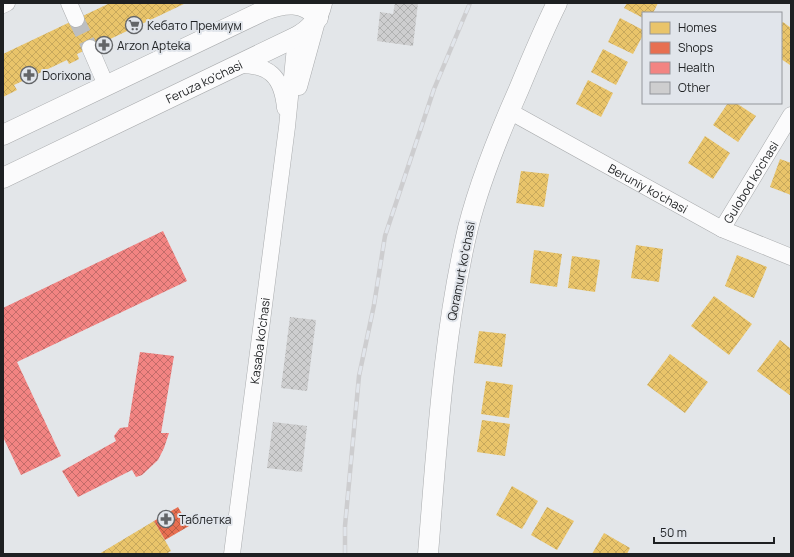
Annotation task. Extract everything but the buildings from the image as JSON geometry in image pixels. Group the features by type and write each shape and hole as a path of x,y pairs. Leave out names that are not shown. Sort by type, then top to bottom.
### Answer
{"main road":[{"path":"235,23 263,3"},
{"name":"Qoramurt koʻchasi","path":"428,554 443,381 459,274 476,201 484,175 557,3"},
{"name":"Qoramurt koʻchasi","path":"438,554 450,383 476,228 512,112 564,3"},
{"path":"3,135 235,23 272,7 288,4 299,4 310,9 320,10"},
{"path":"296,37 299,4"},
{"name":"Feruza ko'chasi","path":"3,178 296,37 308,29 320,10"}],"street":[{"path":"3,5 7,3"},
{"path":"68,3 76,19"},
{"name":"Kasaba ko'chasi","path":"288,127 320,10"},
{"name":"Kasaba ko'chasi","path":"232,554 288,127 296,37"},
{"path":"90,48 106,85"},
{"path":"237,65 261,67 269,71 277,80 284,100 288,127"},
{"name":"Beruniy ko'chasi","path":"512,112 722,228 791,257"},
{"name":"Gulobod ko'chasi","path":"722,228 791,115"}],"tunnel":[{"path":"76,19 90,48"}],"railway":[{"path":"345,554 345,526 359,376 374,305 385,236 434,89 470,3"}],"place":[{"name":"Кебато Премиум","path":"134,25"},
{"name":"Arzon Apteka","path":"104,45"},
{"name":"Dorixona","path":"29,75"},
{"name":"Таблетка","path":"166,519"}]}
